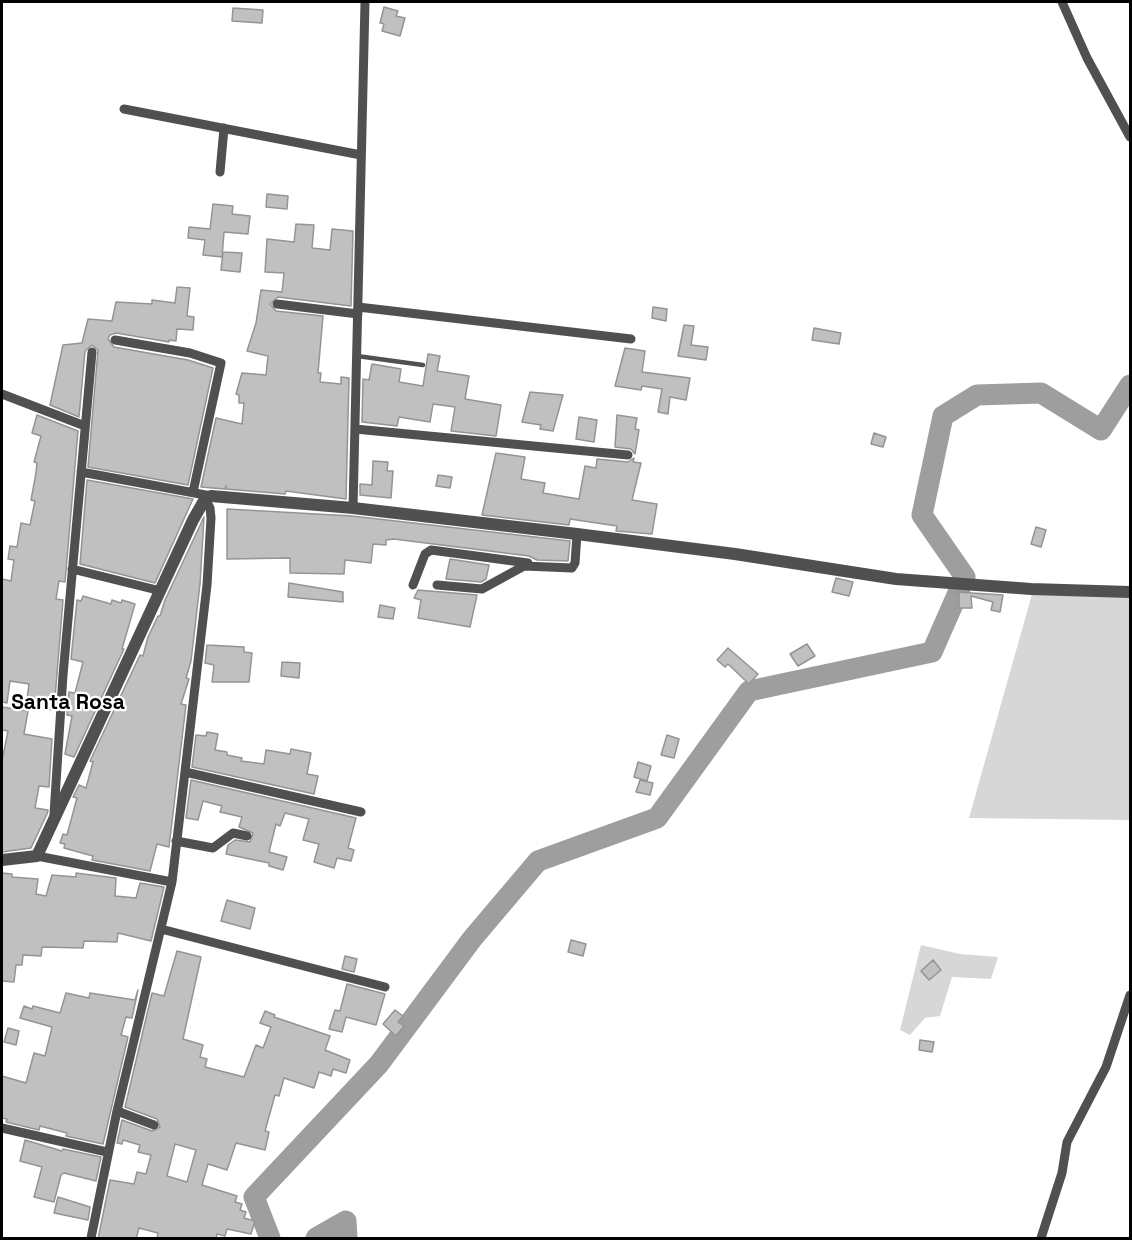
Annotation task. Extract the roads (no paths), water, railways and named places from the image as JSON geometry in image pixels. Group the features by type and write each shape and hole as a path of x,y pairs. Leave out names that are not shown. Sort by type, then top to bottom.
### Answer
{"street":[{"path":"353,508 365,2"},
{"path":"1062,2 1087,58 1131,137"},
{"path":"124,109 361,155"},
{"path":"220,172 225,128"},
{"path":"277,304 358,310 631,339"},
{"path":"115,340 190,353 221,363 193,492"},
{"path":"53,823 72,569 92,351"},
{"path":"2,394 85,426"},
{"path":"355,429 628,455"},
{"path":"81,472 193,492 208,497 353,508 577,534 918,581 1131,592"},
{"path":"37,856 161,591 208,497"},
{"path":"91,1239 107,1152 172,882 207,585 211,518 208,497"},
{"path":"413,585 425,554 431,550 572,568 575,563 577,534"},
{"path":"437,585 488,588 517,569 533,564"},
{"path":"72,569 161,591"},
{"path":"185,772 361,812"},
{"path":"176,841 213,848 233,833 248,836"},
{"path":"2,860 37,856 172,882"},
{"path":"161,929 385,987"},
{"path":"1041,1239 1062,1173 1067,1142 1106,1067 1131,995"},
{"path":"117,1111 154,1125"},
{"path":"2,1128 107,1152"}],"lane":[{"path":"357,356 423,365"}],"waterway":[{"path":"270,1238 254,1197 379,1064 472,939 538,861 657,818 749,691 932,652 965,577 922,515 943,416 977,395 1041,393 1101,430 1130,385"},
{"path":"316,1238 346,1221 347,1238"}],"district":[{"name":"Santa Rosa","path":"68,703"}]}
